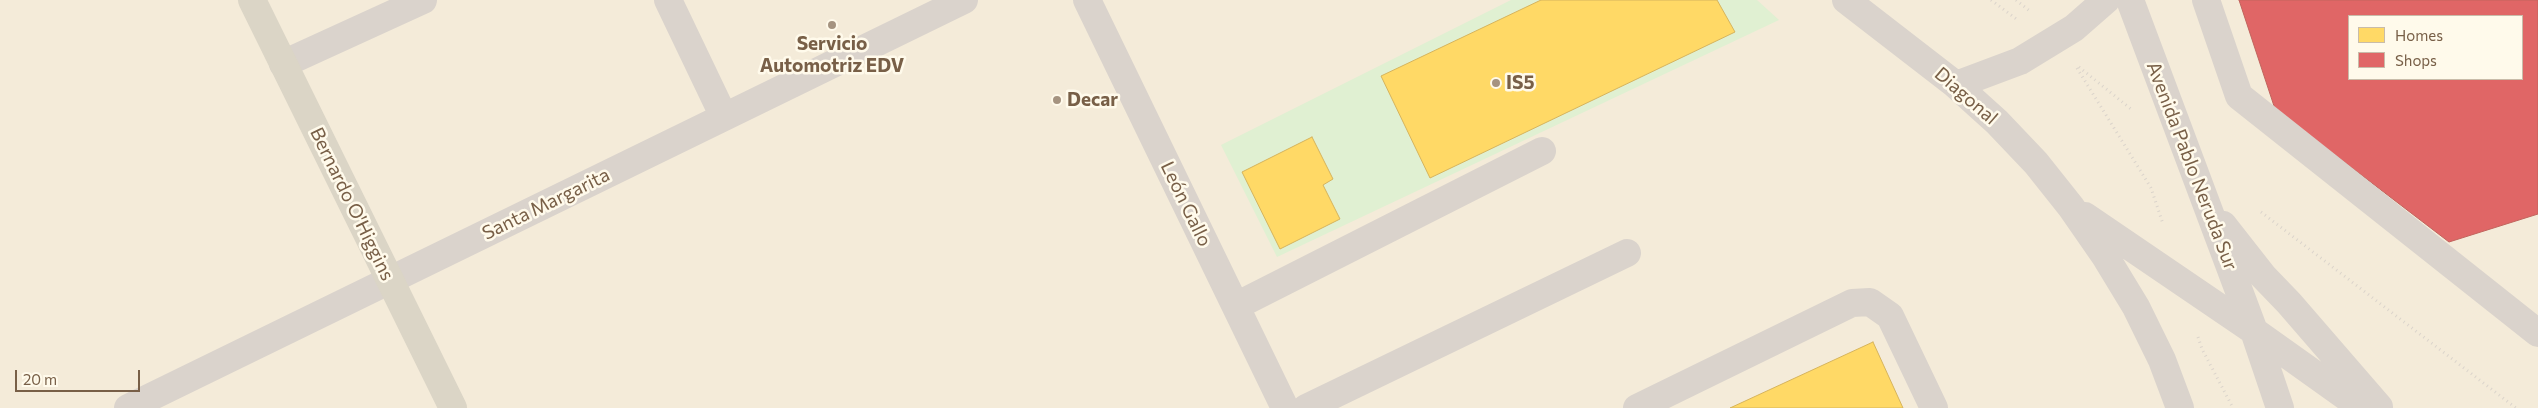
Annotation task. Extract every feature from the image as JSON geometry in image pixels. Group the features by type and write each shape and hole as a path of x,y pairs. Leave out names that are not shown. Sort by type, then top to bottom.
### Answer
{"main road":[{"name":"Bernardo O'Higgins","path":"252,0 453,408"}],"street":[{"path":"283,64 423,0"},
{"path":"668,0 724,117"},
{"name":"Santa Margarita","path":"128,408 964,0"},
{"name":"León Gallo","path":"1087,0 1285,408"},
{"name":"Diagonal","path":"1846,0 1956,85 1997,122 2036,163 2072,207"},
{"path":"1956,85 2020,61 2074,28 2106,0"},
{"name":"Avenida Pablo Neruda Sur","path":"2130,0 2254,331 2280,408"},
{"path":"2206,0 2239,96 2538,333"},
{"path":"1236,306 1542,151"},
{"path":"2207,205 2263,276 2290,303 2380,408"},
{"path":"2072,207 2254,331 2362,408"},
{"path":"2072,207 2136,307 2162,360 2180,408"},
{"path":"1306,408 1627,253"},
{"path":"1637,408 1852,303 1870,302 1890,316 1934,408"}],"shaded area":[{"path":"0,0 2538,0 2538,408 0,408"}],"green space":[{"name":"IS5","path":"1511,0 1757,0 1779,20 1277,257 1221,145"}],"building: Homes":[{"path":"1541,0 1717,0 1735,32 1430,178 1381,76"},
{"path":"1312,137 1333,179 1323,185 1340,219 1280,249 1242,172"},
{"path":"1873,342 1903,408 1730,408"}],"building: Shops":[{"path":"2239,0 2538,0 2538,214 2449,242 2275,109"}],"place":[{"name":"Servicio Automotriz EDV","path":"832,25"},
{"name":"IS5","path":"1496,83"},
{"name":"Decar","path":"1057,100"}]}
